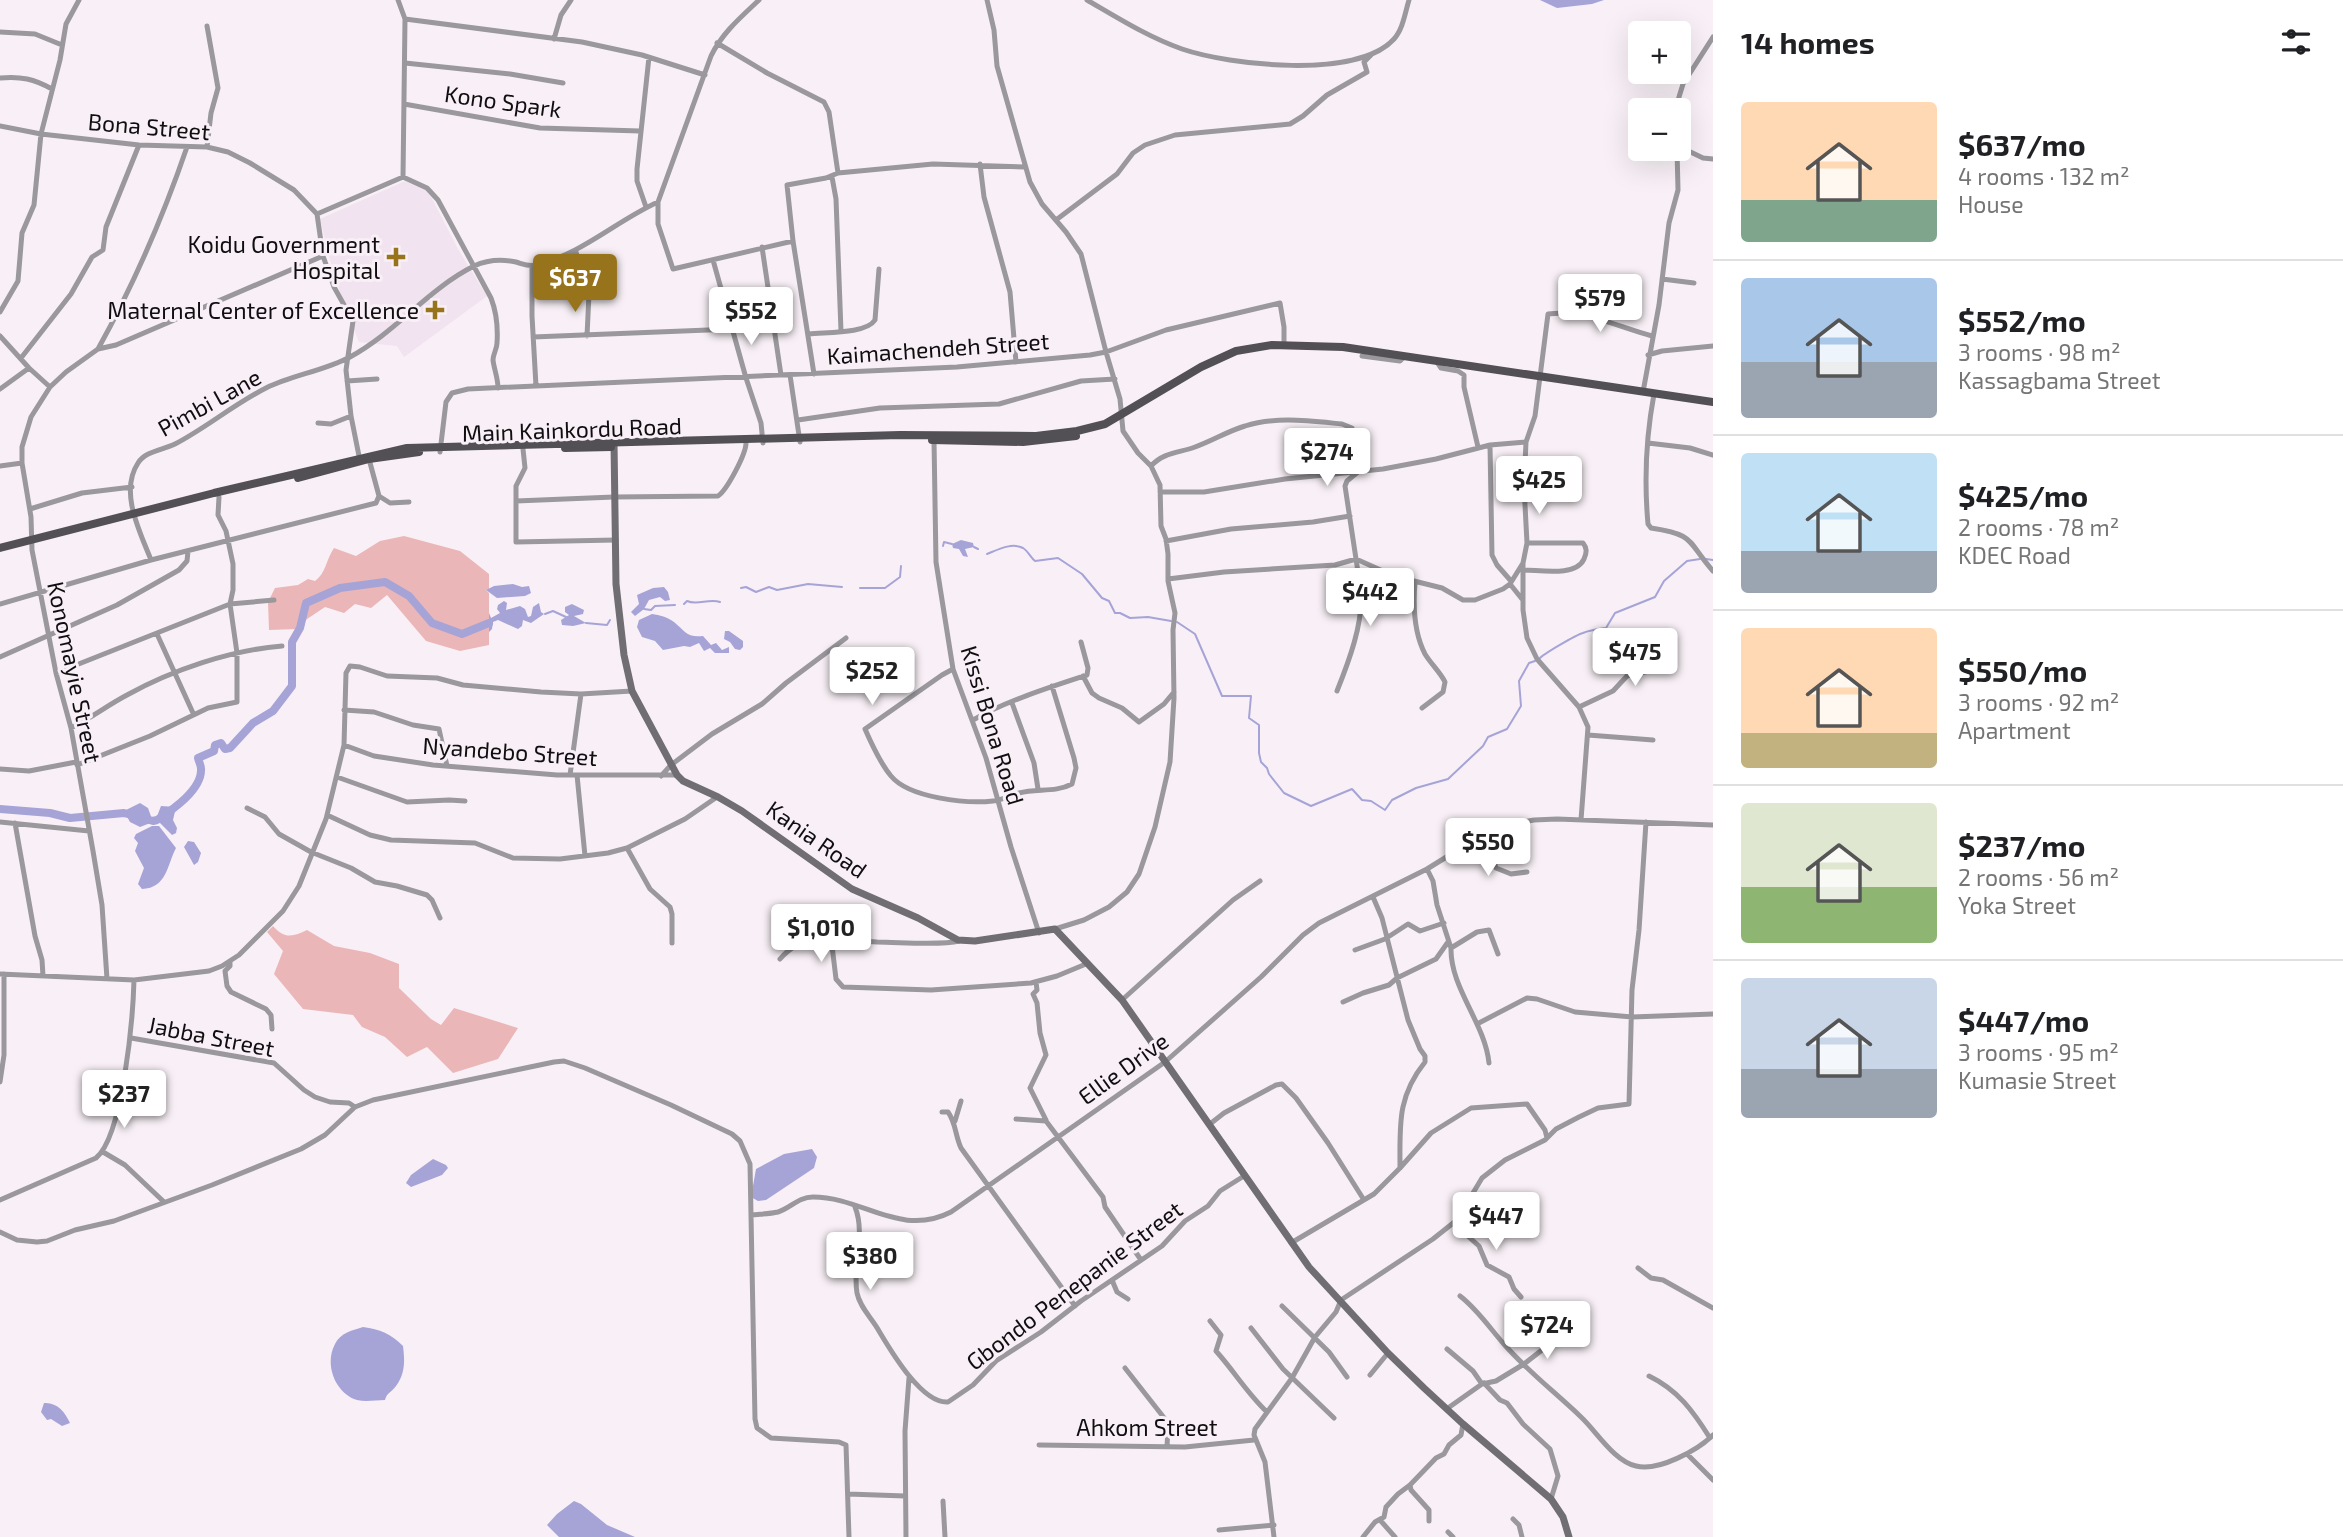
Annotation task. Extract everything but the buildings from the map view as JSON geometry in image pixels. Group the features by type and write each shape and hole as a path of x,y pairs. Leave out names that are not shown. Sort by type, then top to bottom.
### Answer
{"main road":[{"path":"254,485 363,460 397,449 900,438 1023,439 1090,429 1124,416 1201,367 1224,356 1260,346 1284,344 1343,347 1713,402"},
{"path":"900,438 945,438"},
{"name":"Main Kainkordu Road","path":"703,442 762,441"},
{"path":"614,444 618,613 632,691 677,775"},
{"name":"Main Kainkordu Road","path":"482,448 523,449 552,446"},
{"path":"0,550 345,461 363,460"},
{"name":"Kania Road","path":"677,775 683,781 718,797 762,824 852,889 918,918 949,936 975,941 1055,929"},
{"path":"1055,929 1122,1000 1291,1243 1319,1279 1388,1353 1464,1424 1551,1499 1563,1517 1569,1537"}],"street":[{"path":"68,0 74,6"},
{"path":"0,312 18,281 22,233 34,205 41,134 66,24 79,0"},
{"path":"398,0 405,19 403,177"},
{"path":"554,39 561,15 571,0"},
{"path":"760,0 718,43 658,202 658,224 673,269 793,241"},
{"path":"987,0 994,30 997,66 1025,167 1034,191 1077,247 1085,263 1124,416 1123,431 1151,466 1160,485 1161,526 1166,541 1168,579 1175,613 1170,762 1155,827 1139,874 1127,892 1109,907 1084,920 1055,929"},
{"path":"1087,0 1158,40 1206,55 1251,62 1312,66 1371,55"},
{"path":"1056,220 1118,174 1133,153 1146,145 1175,135 1290,124 1303,116 1327,95 1367,72 1364,62 1395,37 1409,0"},
{"path":"405,19 582,42 649,57 705,75"},
{"path":"207,26 218,88 211,113 207,147"},
{"path":"0,32 35,34 62,45"},
{"path":"1679,98 1683,84 1713,37"},
{"path":"718,43 767,73 824,102 829,112 835,175 841,331"},
{"path":"646,207 636,176 649,57"},
{"path":"405,62 564,83"},
{"path":"0,78 23,77 39,81 52,89"},
{"name":"Kono Spark","path":"404,104 540,128 640,131"},
{"name":"Bona Street","path":"0,126 41,134 139,145 207,147 228,152 294,190 317,214"},
{"path":"21,358 76,287 92,257 103,250 106,227 139,145"},
{"path":"98,349 139,268 172,193 187,146"},
{"path":"1691,153 1713,159"},
{"path":"1643,392 1669,223 1678,190 1677,161"},
{"path":"814,374 787,185 835,175 933,164 1025,167"},
{"path":"980,164 991,228 1010,292 1016,362"},
{"path":"403,177 317,214 323,256 334,287 353,321 347,359 347,381 351,416 363,460 379,496 390,503 409,502"},
{"path":"403,177 432,192 495,309 498,346 493,357 498,373 498,388"},
{"path":"474,266 497,260 513,261 532,267 576,252 618,223 658,202"},
{"path":"762,247 781,376"},
{"path":"576,252 589,294 587,336"},
{"path":"98,349 116,345 323,256"},
{"path":"713,260 761,423 762,441"},
{"name":"Pimbi Lane","path":"151,560 134,515 134,472 143,457 175,444 265,388 347,359 388,333 443,285 474,266"},
{"path":"532,267 536,386"},
{"path":"809,334 860,330 873,323 879,269"},
{"path":"1662,279 1694,283"},
{"name":"Kaimachendeh Street","path":"440,449 446,402 449,395 459,390 746,378 1016,362 1106,352 1166,330 1280,303 1284,344"},
{"path":"1581,820 1588,727 1579,707 1538,661 1527,638 1522,599 1523,563 1527,543 1524,486 1526,442 1535,416 1548,314 1592,317 1652,335"},
{"path":"533,337 733,329"},
{"path":"0,336 50,387"},
{"path":"1648,355 1713,346"},
{"name":"Konomayie Street","path":"98,349 66,372 40,400 25,430 22,463 30,509 31,542 57,673 71,728 102,905 107,979"},
{"path":"1362,356 1394,361 1400,361 1404,357"},
{"path":"1437,362 1441,368 1464,375 1464,387 1478,447"},
{"path":"0,389 29,368"},
{"path":"790,375 800,440"},
{"path":"347,381 377,379"},
{"path":"798,420 880,408 999,404 1081,381 1115,379"},
{"path":"1654,394 1648,443 1648,524 1651,528 1683,534 1695,545 1713,571"},
{"path":"318,423 331,424 351,416"},
{"path":"1151,466 1161,456 1195,447 1255,423 1274,420 1342,424 1352,428"},
{"name":"Kissi Bona Road","path":"934,440 936,562 953,670 1000,800 1011,847 1039,933"},
{"path":"1160,492 1216,490 1408,465 1478,447 1526,442"},
{"path":"516,502 718,496 726,489 744,454 746,443"},
{"path":"1648,443 1690,448 1713,455"},
{"path":"1490,445 1492,555 1522,599"},
{"path":"523,449 525,468 517,481 516,542 615,540"},
{"path":"0,466 22,463"},
{"path":"1337,691 1361,610 1361,592 1346,483 1359,471"},
{"path":"30,509 82,493 132,487"},
{"path":"0,769 29,771 76,764 150,736 193,713 237,702 237,653 230,604 233,564 229,541 218,515 216,495"},
{"path":"0,604 40,590 151,560 376,503 379,496"},
{"path":"1166,541 1231,529 1350,516"},
{"path":"1524,570 1576,568 1583,563 1586,552 1583,543 1527,543"},
{"path":"0,657 117,605 179,570 187,561 188,551"},
{"path":"1168,579 1234,571 1335,565 1356,559 1394,576 1442,589 1463,600 1475,600 1511,583 1523,563"},
{"path":"1394,576 1413,605"},
{"path":"1415,582 1413,605 1418,634 1425,654 1445,682 1443,692 1422,708"},
{"path":"57,673 158,635 201,614 230,604 274,600"},
{"path":"158,635 193,713"},
{"path":"661,776 670,765 712,734 762,704 846,638"},
{"path":"973,720 1052,686 1087,675 1088,668 1081,642"},
{"path":"71,728 126,695 174,674 237,653 282,646"},
{"path":"0,1082 4,1055 1,973 134,980 209,971 230,962 283,911 299,886 327,815 344,745 347,669 353,665 387,676 428,677 463,685 581,694 632,691"},
{"path":"1579,707 1613,691 1627,676 1657,669"},
{"path":"953,670 865,729 875,752 890,775 906,787 944,799 1000,800 1038,789 1056,790 1074,781 1076,768 1052,686"},
{"path":"1083,676 1092,693 1122,708 1139,722 1164,704 1174,692"},
{"path":"581,694 574,775 585,856"},
{"path":"1012,703 1034,763 1038,789"},
{"path":"344,710 374,712 413,725 439,729 447,766"},
{"path":"1588,735 1653,740"},
{"name":"Nyandebo Street","path":"344,745 383,758 447,766 574,775 677,775"},
{"path":"337,777 407,802 465,802"},
{"path":"327,815 370,835 391,840 475,843 513,858 524,859 585,856 627,848 660,833 718,797"},
{"path":"247,808 265,817 279,834 311,852 351,868 375,882 427,895 440,919"},
{"name":"Ellie Drive","path":"751,1215 780,1212 805,1198 822,1198 904,1221 926,1221 951,1212 1165,1062 1311,929 1427,869 1495,827 1534,820 1713,825"},
{"path":"0,822 89,831"},
{"path":"1274,1537 1265,1462 1254,1440 1255,1429 1292,1378 1315,1337 1336,1312 1341,1300 1467,1212 1482,1178 1505,1160 1547,1138 1556,1129 1598,1108 1629,1104 1634,965 1646,822"},
{"path":"15,823 43,976"},
{"path":"1484,834 1496,868 1511,874 1527,872"},
{"path":"627,848 650,889 670,907 672,943"},
{"path":"1427,869 1433,881 1455,971 1469,1013 1486,1044 1489,1063"},
{"path":"1122,1000 1233,900 1260,881"},
{"path":"1373,897 1413,1034 1425,1056 1425,1062 1413,1076 1400,1116 1400,1168"},
{"path":"1355,950 1385,939 1408,924 1419,931 1444,923"},
{"path":"1343,1002 1389,985 1397,978 1436,959 1450,945 1477,932 1489,930 1498,954"},
{"path":"780,959 800,944 831,937 932,943 962,940"},
{"path":"831,937 836,979 843,987 931,990 1036,982 1086,964"},
{"path":"230,962 225,971 230,992 266,1009 271,1015 272,1029"},
{"path":"0,1200 96,1158 103,1152 123,1082 131,1038 134,980"},
{"path":"1036,982 1037,990 1033,994 1046,1055 1030,1088 1046,1121 1102,1196 1105,1207 1141,1260"},
{"path":"1477,1024 1527,998 1575,1012 1632,1017 1713,1014"},
{"name":"Jabba Street","path":"131,1038 274,1063 304,1090 316,1097 330,1102 349,1103 355,1107"},
{"path":"0,1232 26,1242 47,1241 75,1230 114,1221 301,1149 326,1135 355,1107 391,1095 564,1061 632,1088 732,1134 740,1141 750,1164 757,1428 771,1438 839,1442 846,1446 849,1537"},
{"path":"1210,1124 1224,1113 1282,1084 1296,1098 1328,1143 1364,1200"},
{"path":"961,1101 955,1121 955,1135 961,1147 1075,1306"},
{"path":"1291,1243 1380,1188 1431,1133 1471,1108 1527,1104 1545,1130 1547,1138"},
{"path":"942,1112 948,1112 955,1121"},
{"path":"1016,1119 1046,1121"},
{"path":"103,1152 125,1165 163,1201"},
{"name":"Gbondo Penepanie Street","path":"924,1390 943,1402 957,1396 996,1361 1162,1246 1185,1221 1208,1206 1220,1191 1244,1176"},
{"path":"854,1206 859,1231 856,1280 858,1297 909,1378 924,1390"},
{"path":"1453,1223 1479,1246 1487,1265 1509,1277 1521,1297"},
{"path":"1638,1268 1651,1278 1663,1280 1713,1308"},
{"path":"1112,1280 1116,1292 1128,1299"},
{"path":"1460,1296 1504,1344 1626,1462 1648,1468 1686,1454 1700,1447 1712,1436 1687,1404 1669,1387 1648,1376"},
{"path":"1282,1306 1315,1337 1347,1377"},
{"path":"1336,1312 1346,1307"},
{"path":"1210,1321 1221,1335 1216,1351 1226,1360 1247,1392 1267,1412"},
{"path":"1448,1408 1483,1383 1496,1381 1524,1364 1578,1322"},
{"path":"1251,1328 1292,1378 1334,1418"},
{"path":"1447,1349 1473,1371 1500,1401 1507,1403 1523,1424 1550,1449 1558,1476 1551,1499"},
{"path":"1370,1375 1388,1353"},
{"path":"1125,1368 1165,1419 1168,1427 1167,1447"},
{"path":"905,1537 905,1431 909,1378"},
{"path":"909,1390 924,1390"},
{"path":"1363,1537 1384,1517 1386,1507 1398,1494 1444,1454 1449,1445 1461,1435 1464,1424"},
{"name":"Ahkom Street","path":"1039,1445 1205,1447 1254,1440"},
{"path":"1686,1454 1713,1480"},
{"path":"1410,1485 1410,1490 1429,1510 1429,1521"},
{"path":"848,1494 905,1496"},
{"path":"943,1501 945,1537"},
{"path":"1513,1519 1519,1525 1522,1537"},
{"path":"1380,1520 1395,1537"},
{"path":"1219,1530 1274,1525"},
{"path":"1230,1529 1230,1537"}],"shaded area":[{"name":"Koidu Government Hospital","path":"405,181 427,189 458,249 487,296 404,357 397,346 359,342 334,276 320,219"},
{"path":"404,536 460,551 489,574 489,589 486,590 489,593 489,645 460,651 426,641 387,595 371,608 355,604 344,613 325,607 298,629 269,630 268,602 275,588 298,585 308,579 315,581 334,548 356,556 380,541"},
{"path":"273,926 289,936 307,930 334,946 370,953 399,964 399,988 431,1019 441,1025 454,1008 518,1028 498,1059 453,1073 427,1047 407,1057 385,1037 362,1027 353,1015 303,1009 274,974 283,951 267,932"}],"water":[{"path":"1540,0 1604,0 1557,8"},
{"path":"961,540 973,543 974,547 965,549 968,557 963,556 959,549 953,548 952,544"},
{"path":"494,586 529,586 531,593 497,598 486,590"},
{"path":"664,587 670,600 665,601 660,597 649,600 644,609 635,616 631,612 639,604 637,595 653,588"},
{"path":"504,601 507,603 506,610 520,606 525,609 528,617 531,616 533,607 539,603 544,614 531,623 523,620 518,629 498,620 493,622 489,632 489,613 491,618 500,613 498,605"},
{"path":"572,604 584,610 583,614 574,616 586,623 562,625 561,620 569,615 565,612 565,607"},
{"path":"652,614 669,619 690,635 703,636 711,645 716,643 722,650 729,647 729,653 715,653 710,648 704,651 699,643 690,647 663,650 655,641 642,637 637,627 639,620"},
{"path":"725,631 743,641 740,650 724,639"},
{"path":"140,803 148,808 153,822 140,827 130,822 124,811"},
{"path":"161,806 176,807 173,820 177,828 172,835 156,819"},
{"path":"152,826 159,826 176,848 157,885 142,889 138,884 144,868 135,851 138,843 134,838 136,834"},
{"path":"188,841 194,842 201,853 194,865 184,847"},
{"path":"812,1149 817,1157 814,1168 766,1200 758,1201 751,1197 756,1169 784,1154"},
{"path":"433,1159 448,1168 442,1175 411,1187 406,1183 411,1175"},
{"path":"363,1327 385,1333 403,1346 403,1372 385,1400 357,1400 349,1396 337,1384 331,1369 332,1352 337,1340"},
{"path":"44,1403 60,1408 70,1423 62,1426 51,1419 47,1420 41,1412"},
{"path":"574,1501 607,1525 635,1537 559,1537 547,1525"}],"waterway":[{"path":"943,546 944,542 952,544"},
{"path":"987,554 1005,547 1019,546 1035,561 1058,558 1082,574 1102,598 1109,601 1115,613 1130,618 1148,617 1171,621"},
{"path":"974,547 978,549"},
{"path":"1539,659 1579,634 1606,628 1615,613 1655,597 1664,581 1687,561 1700,559"},
{"path":"1706,559 1713,560"},
{"path":"860,588 885,588 900,577 901,566"},
{"path":"0,809 50,813 70,818 124,813 157,820 185,799 197,784 201,769 198,758 214,751 215,745 221,743 225,749 230,748 253,723 273,711 292,686 292,642 300,628 306,603 340,588 385,582 409,596 432,623 462,634 489,623"},
{"path":"741,588 746,587 756,592 769,587 777,590 808,584 842,587"},
{"path":"684,604 687,601 720,602"},
{"path":"644,609 675,605"},
{"path":"545,614 553,611 566,617"},
{"path":"586,623 607,625 610,620"},
{"path":"1177,622 1195,634 1222,696 1251,696 1249,718 1259,725 1261,762 1284,793 1311,806 1352,789 1362,800 1371,801 1385,810 1392,800 1416,788 1448,779 1483,746 1488,737 1507,729 1521,706 1519,681 1529,663 1535,661"}],"place":[{"name":"Koidu Government Hospital","path":"396,257"},
{"name":"Maternal Center of Excellence","path":"435,310"}]}
